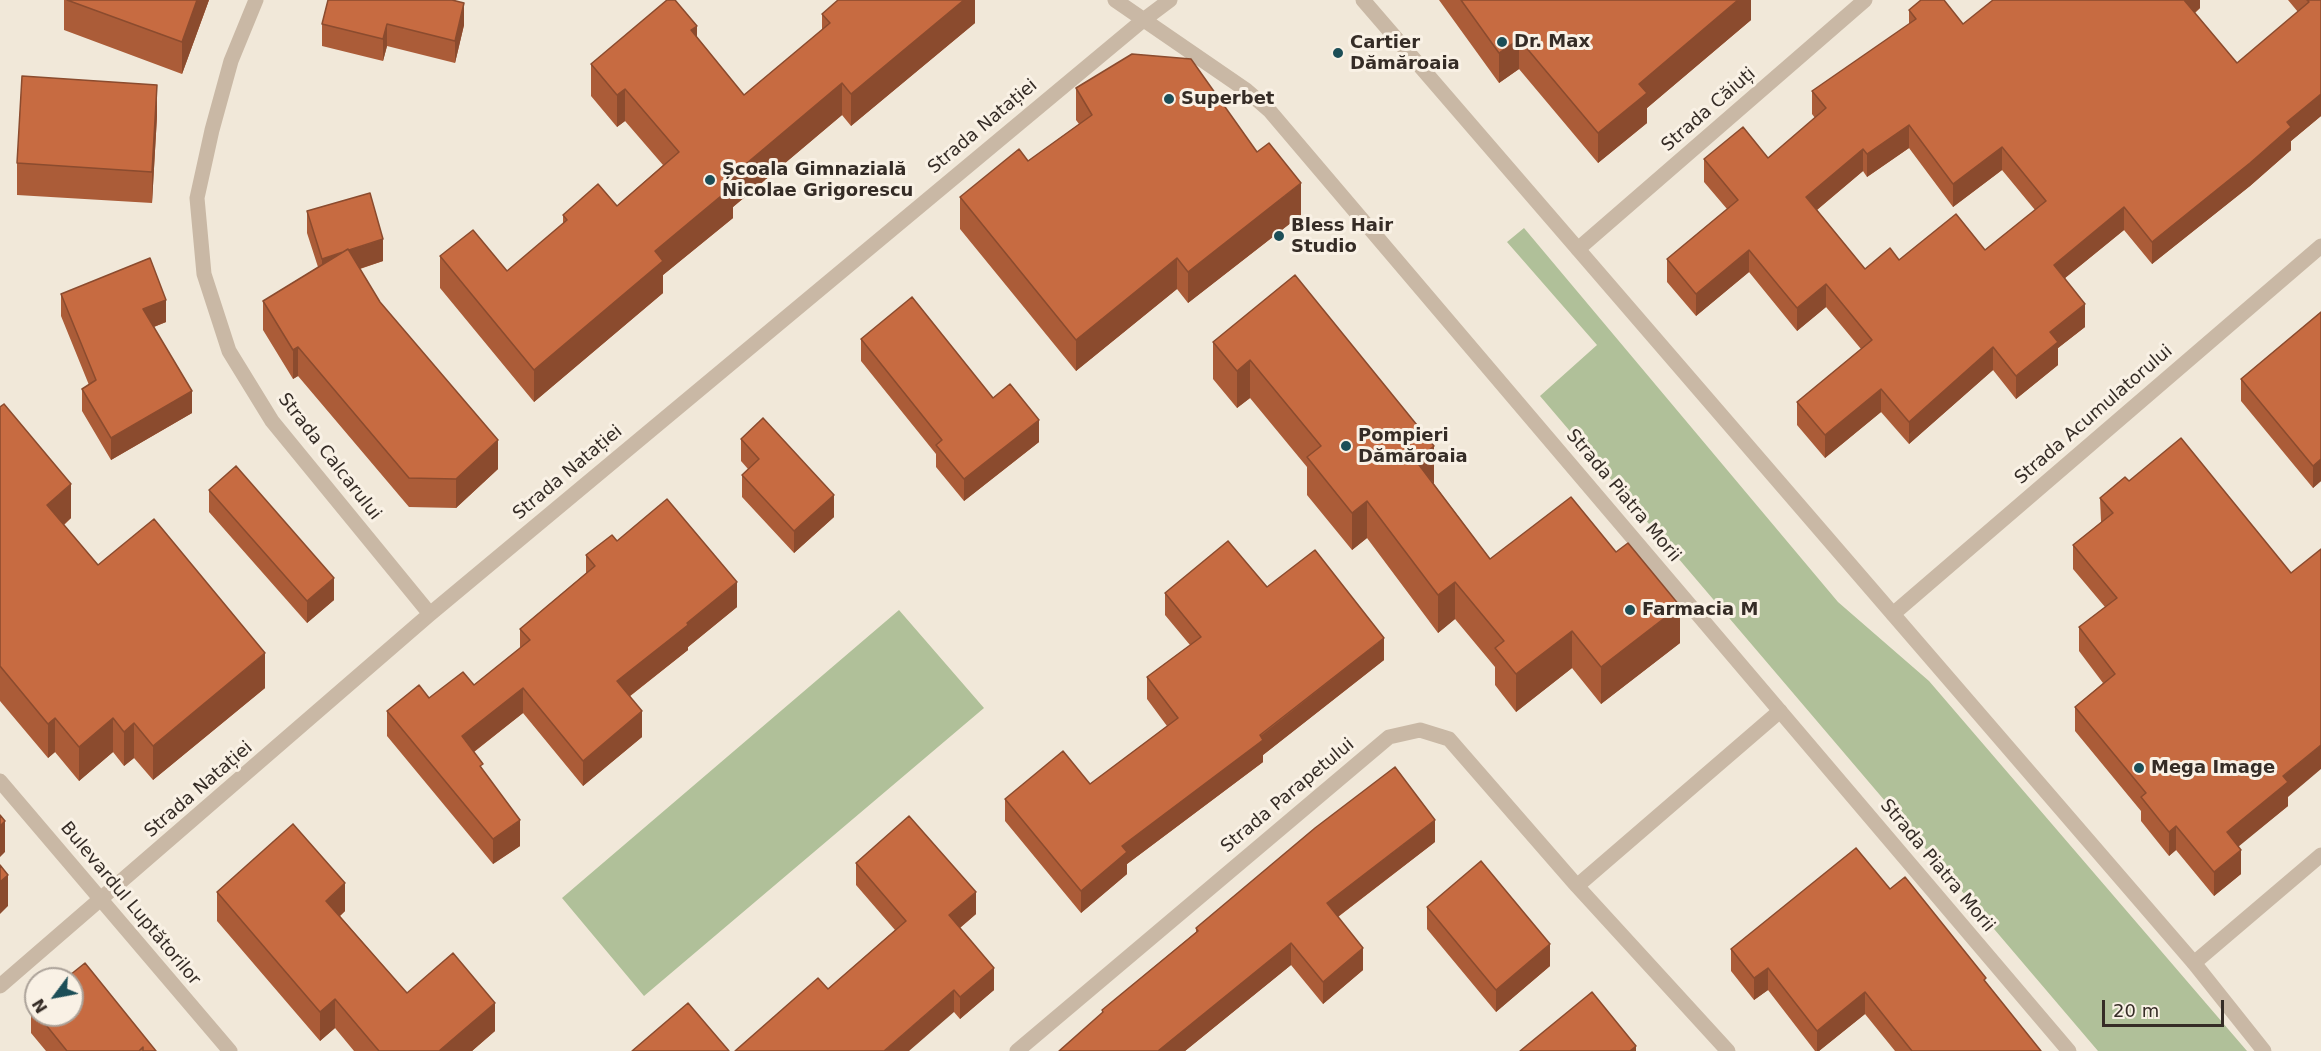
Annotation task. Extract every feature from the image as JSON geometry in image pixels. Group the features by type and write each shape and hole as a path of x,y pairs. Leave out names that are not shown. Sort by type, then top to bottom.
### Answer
{"street":[{"name":"Strada Calcarului","path":"256,0 231,61 212,130 197,198 204,274 229,351 272,421 430,614"},
{"name":"Strada Piatra Morii","path":"1115,0 1142,21 1246,90 1269,110 2069,1051"},
{"name":"Strada Natației","path":"0,986 430,614 1170,0"},
{"path":"1363,0 2194,963 2265,1051"},
{"name":"Strada Căiuți","path":"1578,249 1865,0"},
{"name":"Strada Acumulatorului","path":"1893,614 2321,246"},
{"path":"1576,886 1780,711"},
{"name":"Strada Parapetului","path":"1017,1051 1389,737 1420,730 1449,739 1576,886 1728,1051"},
{"name":"Bulevardul Luptătorilor","path":"0,782 230,1051"},
{"path":"2194,963 2321,855"}],"green space":[{"path":"1524,228 1838,602 1929,681 2247,1051 2098,1051 1540,396 1597,345 1507,242"},
{"path":"899,610 984,708 644,996 562,898"}],"building":[{"path":"67,0 197,0 182,42"},
{"path":"328,0 452,0 464,3 455,41 387,24 383,39 322,24"},
{"path":"667,0 675,0 697,26 691,30 744,95 830,23 822,14 838,0 964,0 851,94 842,83 728,179 733,186 655,251 663,261 534,370 440,256 473,230 507,271 567,220 563,215 598,184 617,206 679,152 625,89 617,95 591,64"},
{"path":"1461,0 1738,0 1639,84 1647,93 1598,133 1519,39 1499,53"},
{"path":"1921,0 1944,0 1963,24 1993,0 2184,0 2237,63 2309,2 2307,0 2321,0 2321,94 2287,122 2291,127 2250,163 2152,242 2124,207 2054,265 2085,304 2050,332 2058,342 2016,376 1993,347 1909,422 1881,389 1825,435 1797,402 1872,340 1826,284 1797,308 1749,250 1696,294 1667,259 1738,200 1704,159 1743,127 1768,158 1826,108 1812,91 1916,19 1909,10","holes":["1909,125 1953,184 2002,147 2046,201 1985,250 1956,214 1899,260 1890,248 1865,269 1806,197 1863,149 1867,154"]},
{"path":"1132,54 1191,59 1257,152 1269,143 1301,183 1188,272 1177,258 1076,340 960,197 1019,149 1028,161 1092,115 1076,88"},
{"path":"22,76 157,85 152,172 17,163"},
{"path":"370,193 383,239 322,259 307,211"},
{"path":"348,249 380,302 498,440 456,479 409,478 298,347 293,350 263,301"},
{"path":"150,258 166,300 143,309 192,391 111,438 82,389 96,380 61,294"},
{"path":"1295,275 1434,446 1416,461 1490,559 1571,497 1616,552 1628,543 1680,606 1601,667 1572,631 1516,674 1495,648 1504,641 1455,582 1438,595 1367,501 1352,513 1307,457 1321,446 1250,360 1237,371 1213,342"},
{"path":"912,297 993,398 1010,384 1039,420 964,479 936,445 942,440 861,339"},
{"path":"2321,312 2321,459 2313,466 2241,379"},
{"path":"4,404 71,484 47,505 98,565 154,519 265,653 153,746 134,723 124,732 113,718 79,747 55,718 48,724 0,666 0,407"},
{"path":"763,418 834,495 794,531 742,475 759,459 741,439"},
{"path":"2181,438 2291,573 2321,549 2321,745 2283,776 2288,782 2227,832 2241,850 2214,872 2176,826 2169,832 2141,797 2146,793 2075,707 2115,674 2079,627 2117,598 2073,545 2113,513 2100,498 2125,477 2129,481"},
{"path":"236,466 334,578 307,601 209,490"},
{"path":"667,499 737,582 687,623 688,625 617,681 642,711 583,761 523,688 462,736 483,764 480,766 520,820 493,839 387,711 419,685 429,698 463,672 474,685 530,640 520,629 595,566 586,555 612,535 617,541"},
{"path":"1228,541 1267,587 1315,550 1384,638 1260,735 1263,740 1122,846 1127,852 1081,891 1005,799 1063,751 1090,784 1178,718 1147,677 1201,637 1165,593"},
{"path":"1395,767 1435,820 1327,903 1363,948 1323,982 1291,943 1158,1051 1059,1051 1103,1012 1102,1010 1198,931 1196,928 1315,828"},
{"path":"0,815 5,821 0,826"},
{"path":"909,816 976,892 949,915 994,968 960,997 954,990 884,1051 735,1051 818,978 828,989 906,921 856,863"},
{"path":"293,824 345,883 326,901 407,993 453,953 495,1003 439,1051 379,1051 335,999 320,1012 217,892"},
{"path":"1856,848 1890,889 1905,877 2041,1051 1912,1051 1865,992 1817,1031 1768,968 1754,978 1731,949"},
{"path":"1481,861 1550,944 1496,990 1427,907"},
{"path":"0,865 8,875 0,882"},
{"path":"85,963 156,1051 143,1051 143,1047 139,1051 67,1051 48,1027 84,1027 84,967 80,967"},
{"path":"1592,992 1636,1046 1630,1051 1520,1051"},
{"path":"688,1003 729,1051 632,1051"}],"place":[{"name":"Dr. Max","path":"1502,42"},
{"name":"Cartier Dămăroaia","path":"1338,53"},
{"name":"Superbet","path":"1169,99"},
{"name":"Școala Gimnazială Nicolae Grigorescu","path":"710,180"},
{"name":"Bless Hair Studio","path":"1279,236"},
{"name":"Pompieri Dămăroaia","path":"1346,446"},
{"name":"Farmacia M","path":"1630,610"},
{"name":"Mega Image","path":"2139,768"}]}
